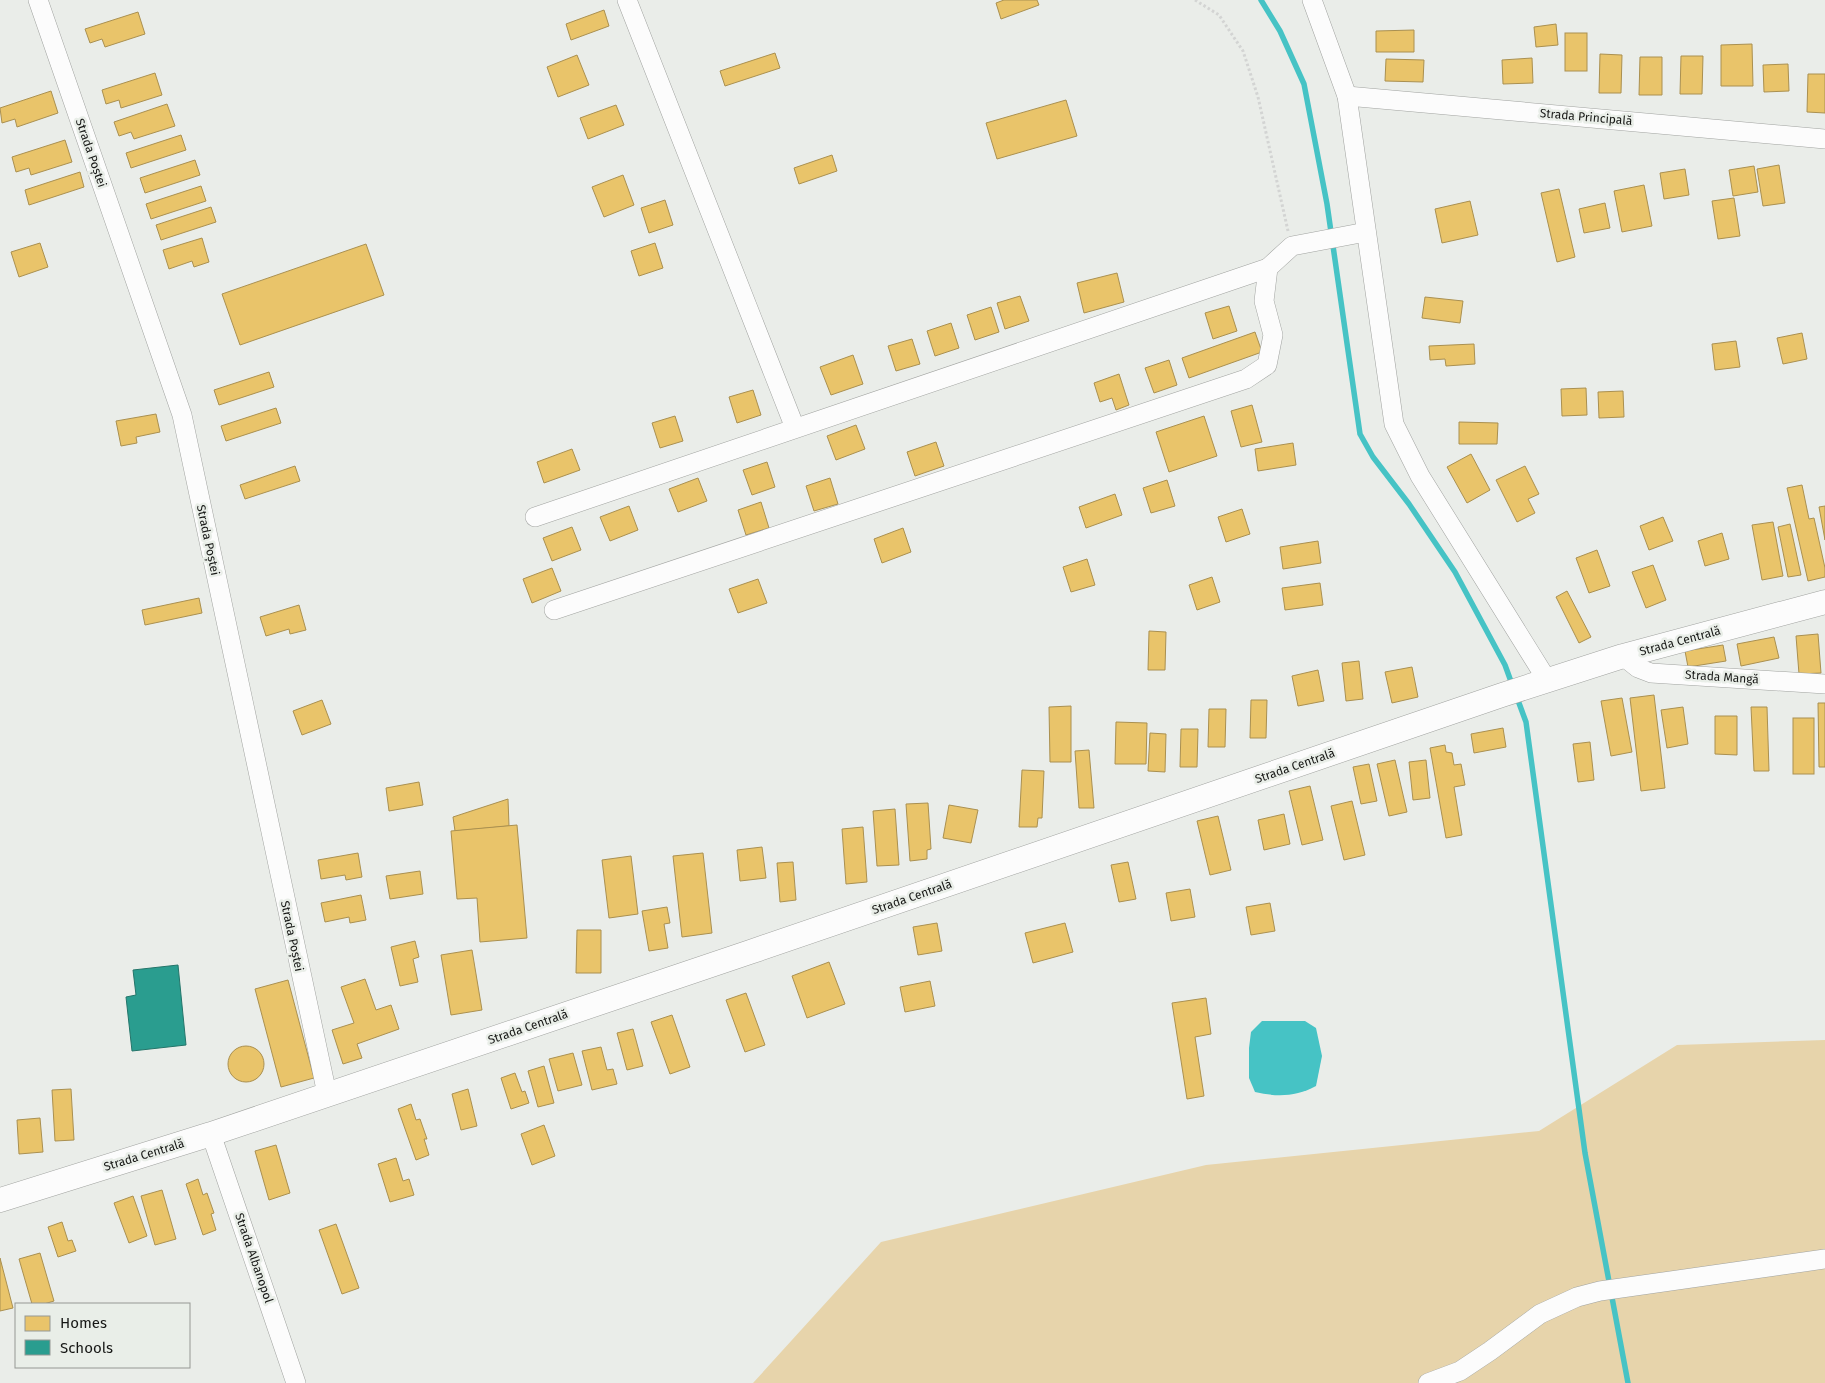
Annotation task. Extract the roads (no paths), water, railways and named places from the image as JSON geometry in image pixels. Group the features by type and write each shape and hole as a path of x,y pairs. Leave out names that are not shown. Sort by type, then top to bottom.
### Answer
{"main road":[{"name":"Strada Centrală","path":"0,1200 211,1134 1502,695 1623,656 1825,602"}],"street":[{"name":"Strada Poștei","path":"38,0 182,415 307,1008 327,1094"},
{"path":"627,0 795,428"},
{"path":"1312,0 1347,96 1394,424 1420,476 1538,684"},
{"name":"Strada Principală","path":"1347,96 1825,139"},
{"path":"535,517 1268,268 1292,246 1366,232"},
{"path":"554,610 1246,379 1267,365 1273,335 1264,301 1268,268"},
{"name":"Strada Mangă","path":"1623,656 1638,668 1651,673 1825,684"},
{"name":"Strada Albanopol","path":"211,1134 296,1383"},
{"path":"1428,1383 1460,1371 1540,1314 1577,1297 1600,1291 1825,1259"}],"water":[{"path":"1262,1021 1305,1021 1316,1028 1322,1056 1316,1086 1308,1090 1286,1095 1255,1092 1249,1078 1249,1048 1251,1032"}],"waterway":[{"path":"1261,0 1280,31 1304,84 1327,204 1360,434 1373,457 1409,504 1455,572 1505,665 1513,687"},
{"path":"1516,695 1526,722 1585,1153 1628,1383"}]}
